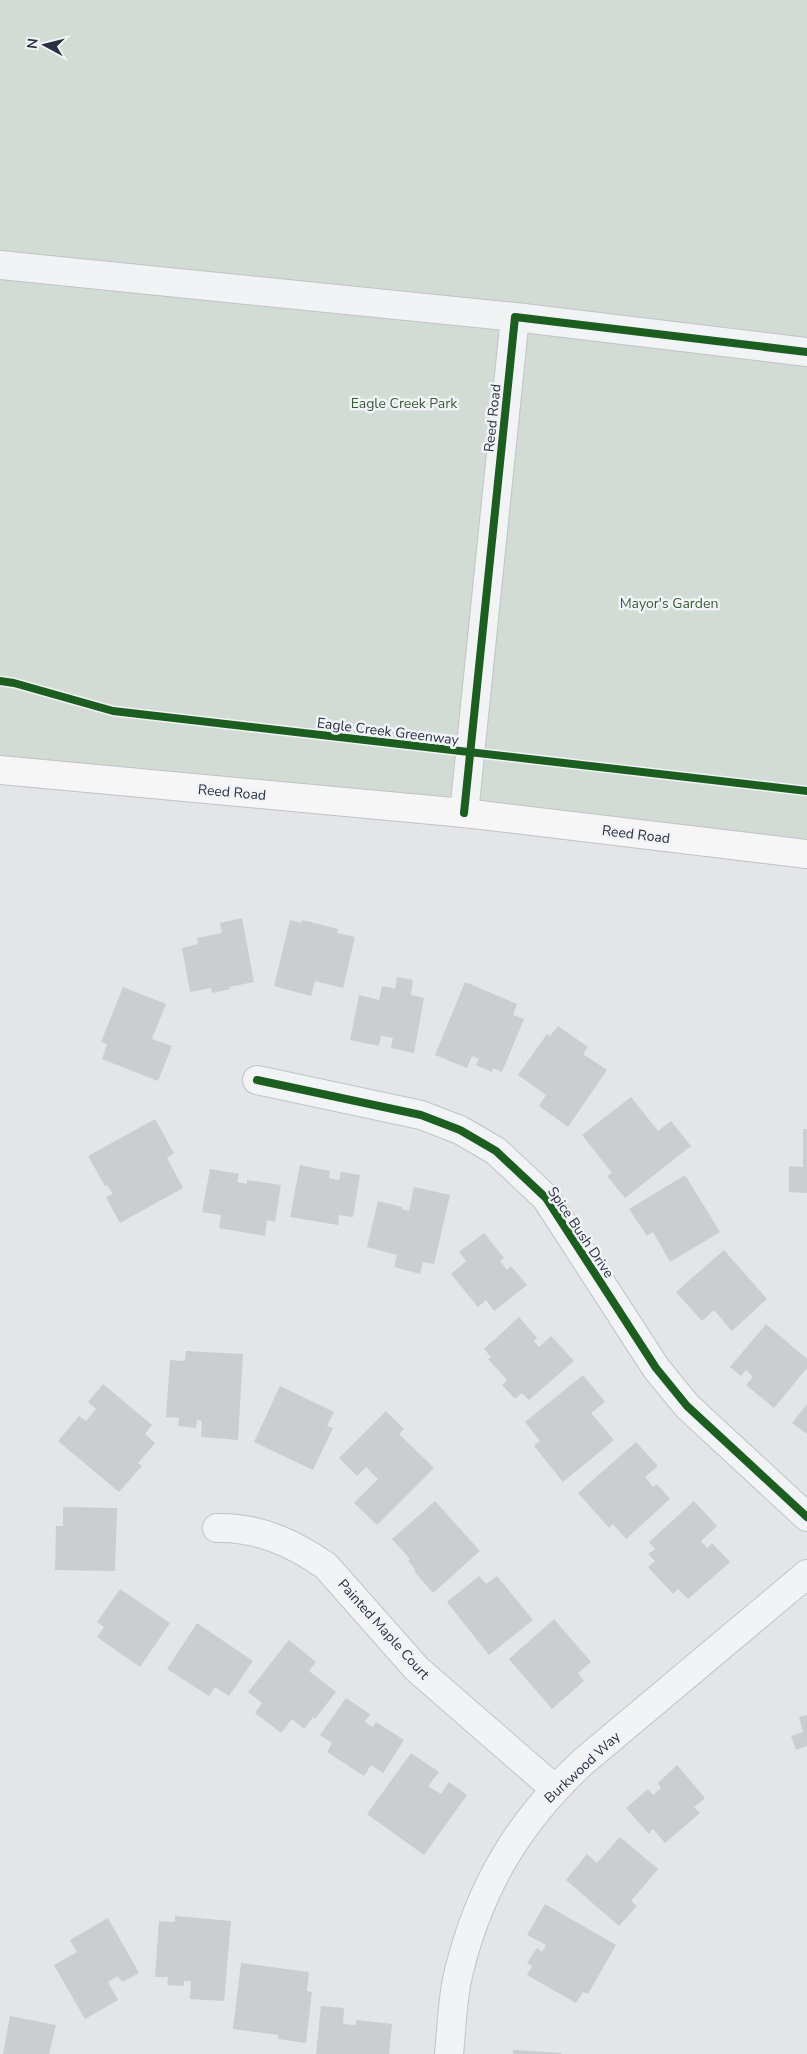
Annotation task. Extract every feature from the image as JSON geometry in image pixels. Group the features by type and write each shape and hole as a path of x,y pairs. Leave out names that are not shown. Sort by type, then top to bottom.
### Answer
{"main road":[{"name":"Reed Road","path":"0,770 464,813 807,854"}],"street":[{"path":"0,265 515,317 807,352"},
{"name":"Reed Road","path":"464,813 515,317"},
{"name":"Spice Bush Drive","path":"257,1080 427,1117 460,1130 496,1151 546,1198 656,1368 671,1388 687,1406 807,1517"},
{"name":"Painted Maple Court","path":"217,1528 251,1531 277,1538 309,1554 326,1566 417,1669 555,1789"},
{"name":"Burkwood Way","path":"449,2054 458,1972 485,1893 512,1844 555,1789 584,1761 807,1574"}],"green space":[{"name":"Eagle Creek Park","path":"0,0 807,0 807,851 0,762"}],"building":[{"path":"242,918 254,982 212,993 211,988 190,992 182,948 198,944 197,938 222,933 220,923"},
{"path":"290,920 301,923 302,920 338,929 337,933 355,937 343,988 315,981 311,996 274,986"},
{"path":"397,977 413,980 411,995 424,998 414,1053 391,1048 393,1038 381,1036 379,1046 350,1040 359,995 379,1000 382,986 395,989"},
{"path":"465,982 517,1004 513,1015 524,1019 502,1072 493,1068 492,1072 476,1065 479,1059 472,1056 467,1068 435,1055"},
{"path":"123,987 166,1004 152,1039 172,1046 158,1081 102,1059 107,1044 101,1042"},
{"path":"558,1026 588,1047 583,1054 607,1070 568,1127 539,1106 546,1095 518,1075 547,1034 550,1036"},
{"path":"631,1097 658,1131 671,1121 691,1146 625,1198 607,1176 612,1173 582,1135"},
{"path":"155,1119 174,1153 167,1158 183,1188 120,1223 106,1197 113,1194 107,1185 105,1186 88,1156"},
{"path":"803,1129 807,1129 807,1193 789,1192 789,1166 803,1167"},
{"path":"300,1165 330,1171 329,1178 339,1180 341,1172 360,1175 353,1217 339,1215 338,1225 290,1217"},
{"path":"210,1169 239,1174 237,1182 247,1184 247,1180 281,1185 275,1222 267,1220 265,1236 219,1228 221,1215 202,1212"},
{"path":"685,1175 720,1232 670,1262 653,1232 647,1236 629,1209"},
{"path":"414,1187 450,1195 434,1264 423,1262 420,1274 394,1267 397,1255 367,1247 378,1201 402,1207 402,1209 409,1211"},
{"path":"484,1233 504,1258 500,1261 507,1270 511,1266 527,1285 494,1311 486,1300 478,1307 451,1274 466,1261 459,1252"},
{"path":"724,1250 767,1299 732,1331 714,1310 702,1321 676,1292"},
{"path":"519,1317 537,1338 534,1341 539,1347 551,1336 574,1361 529,1400 522,1393 515,1399 502,1385 507,1380 488,1359 491,1357 484,1349"},
{"path":"766,1324 807,1359 807,1368 774,1408 746,1385 753,1377 746,1370 741,1376 730,1367"},
{"path":"186,1351 243,1354 238,1440 201,1437 202,1421 197,1420 196,1428 178,1426 179,1418 166,1417 170,1360 185,1361"},
{"path":"583,1375 605,1402 591,1413 614,1440 563,1482 534,1446 540,1441 525,1422"},
{"path":"103,1384 152,1425 145,1434 155,1443 138,1463 142,1466 119,1492 58,1441 79,1416 86,1421 96,1409 88,1402"},
{"path":"280,1386 334,1412 327,1426 333,1428 313,1470 254,1442"},
{"path":"807,1404 807,1434 792,1423"},
{"path":"386,1411 404,1429 399,1434 434,1468 377,1525 354,1503 378,1479 366,1467 357,1476 339,1458"},
{"path":"636,1442 658,1466 645,1477 653,1487 657,1484 670,1499 626,1539 613,1524 609,1528 578,1493"},
{"path":"435,1501 480,1551 433,1593 414,1571 415,1569 408,1561 410,1559 392,1539"},
{"path":"694,1501 717,1526 701,1541 707,1548 712,1543 730,1562 688,1599 678,1589 673,1594 648,1567 655,1561 648,1554 655,1549 649,1542"},
{"path":"63,1507 117,1508 115,1571 55,1570 56,1526 63,1526"},
{"path":"479,1576 486,1584 497,1576 533,1620 489,1655 447,1602"},
{"path":"120,1589 170,1623 140,1667 97,1637 104,1627 97,1622"},
{"path":"554,1619 591,1662 578,1673 584,1681 552,1709 509,1659"},
{"path":"197,1623 253,1661 229,1696 215,1687 209,1696 167,1669"},
{"path":"289,1640 316,1662 309,1671 336,1692 315,1719 313,1717 304,1729 292,1719 281,1733 255,1713 262,1703 248,1692"},
{"path":"346,1698 370,1714 365,1722 373,1727 376,1722 404,1740 383,1773 371,1765 364,1776 327,1752 332,1743 320,1735"},
{"path":"807,1715 807,1746 796,1750 791,1736 803,1732 799,1717"},
{"path":"411,1753 439,1772 428,1786 441,1794 449,1782 467,1795 424,1855 367,1814"},
{"path":"677,1765 705,1798 694,1807 700,1813 665,1843 653,1829 649,1834 626,1808 648,1789 653,1795 661,1788 658,1783"},
{"path":"620,1837 658,1869 631,1901 637,1906 619,1926 566,1880 587,1854 597,1863"},
{"path":"545,1904 616,1945 588,1994 583,1992 576,2003 527,1975 532,1966 527,1963 537,1948 542,1952 546,1945 527,1935"},
{"path":"175,1916 231,1921 224,2001 190,1999 191,1981 184,1981 184,1986 167,1985 168,1977 155,1977 159,1921 175,1922"},
{"path":"108,1918 139,1973 122,1982 118,1976 108,1982 118,2000 85,2019 54,1965 77,1952 70,1940"},
{"path":"241,1963 309,1972 307,1991 312,1992 306,2043 278,2039 278,2035 233,2029"},
{"path":"321,2006 344,2008 343,2024 356,2025 356,2020 392,2024 389,2054 316,2054"},
{"path":"10,2016 56,2025 49,2054 3,2054"},
{"path":"513,2050 562,2053 562,2054 513,2054"}],"cycle path":[{"path":"464,813 515,317 807,352"},
{"name":"Eagle Creek Greenway","path":"0,681 14,683 113,711 807,791"},
{"path":"257,1080 421,1115 460,1130 496,1151 546,1198 656,1368 687,1406 807,1517"}],"park label":[{"name":"Mayor's Garden","path":"669,603"}]}
